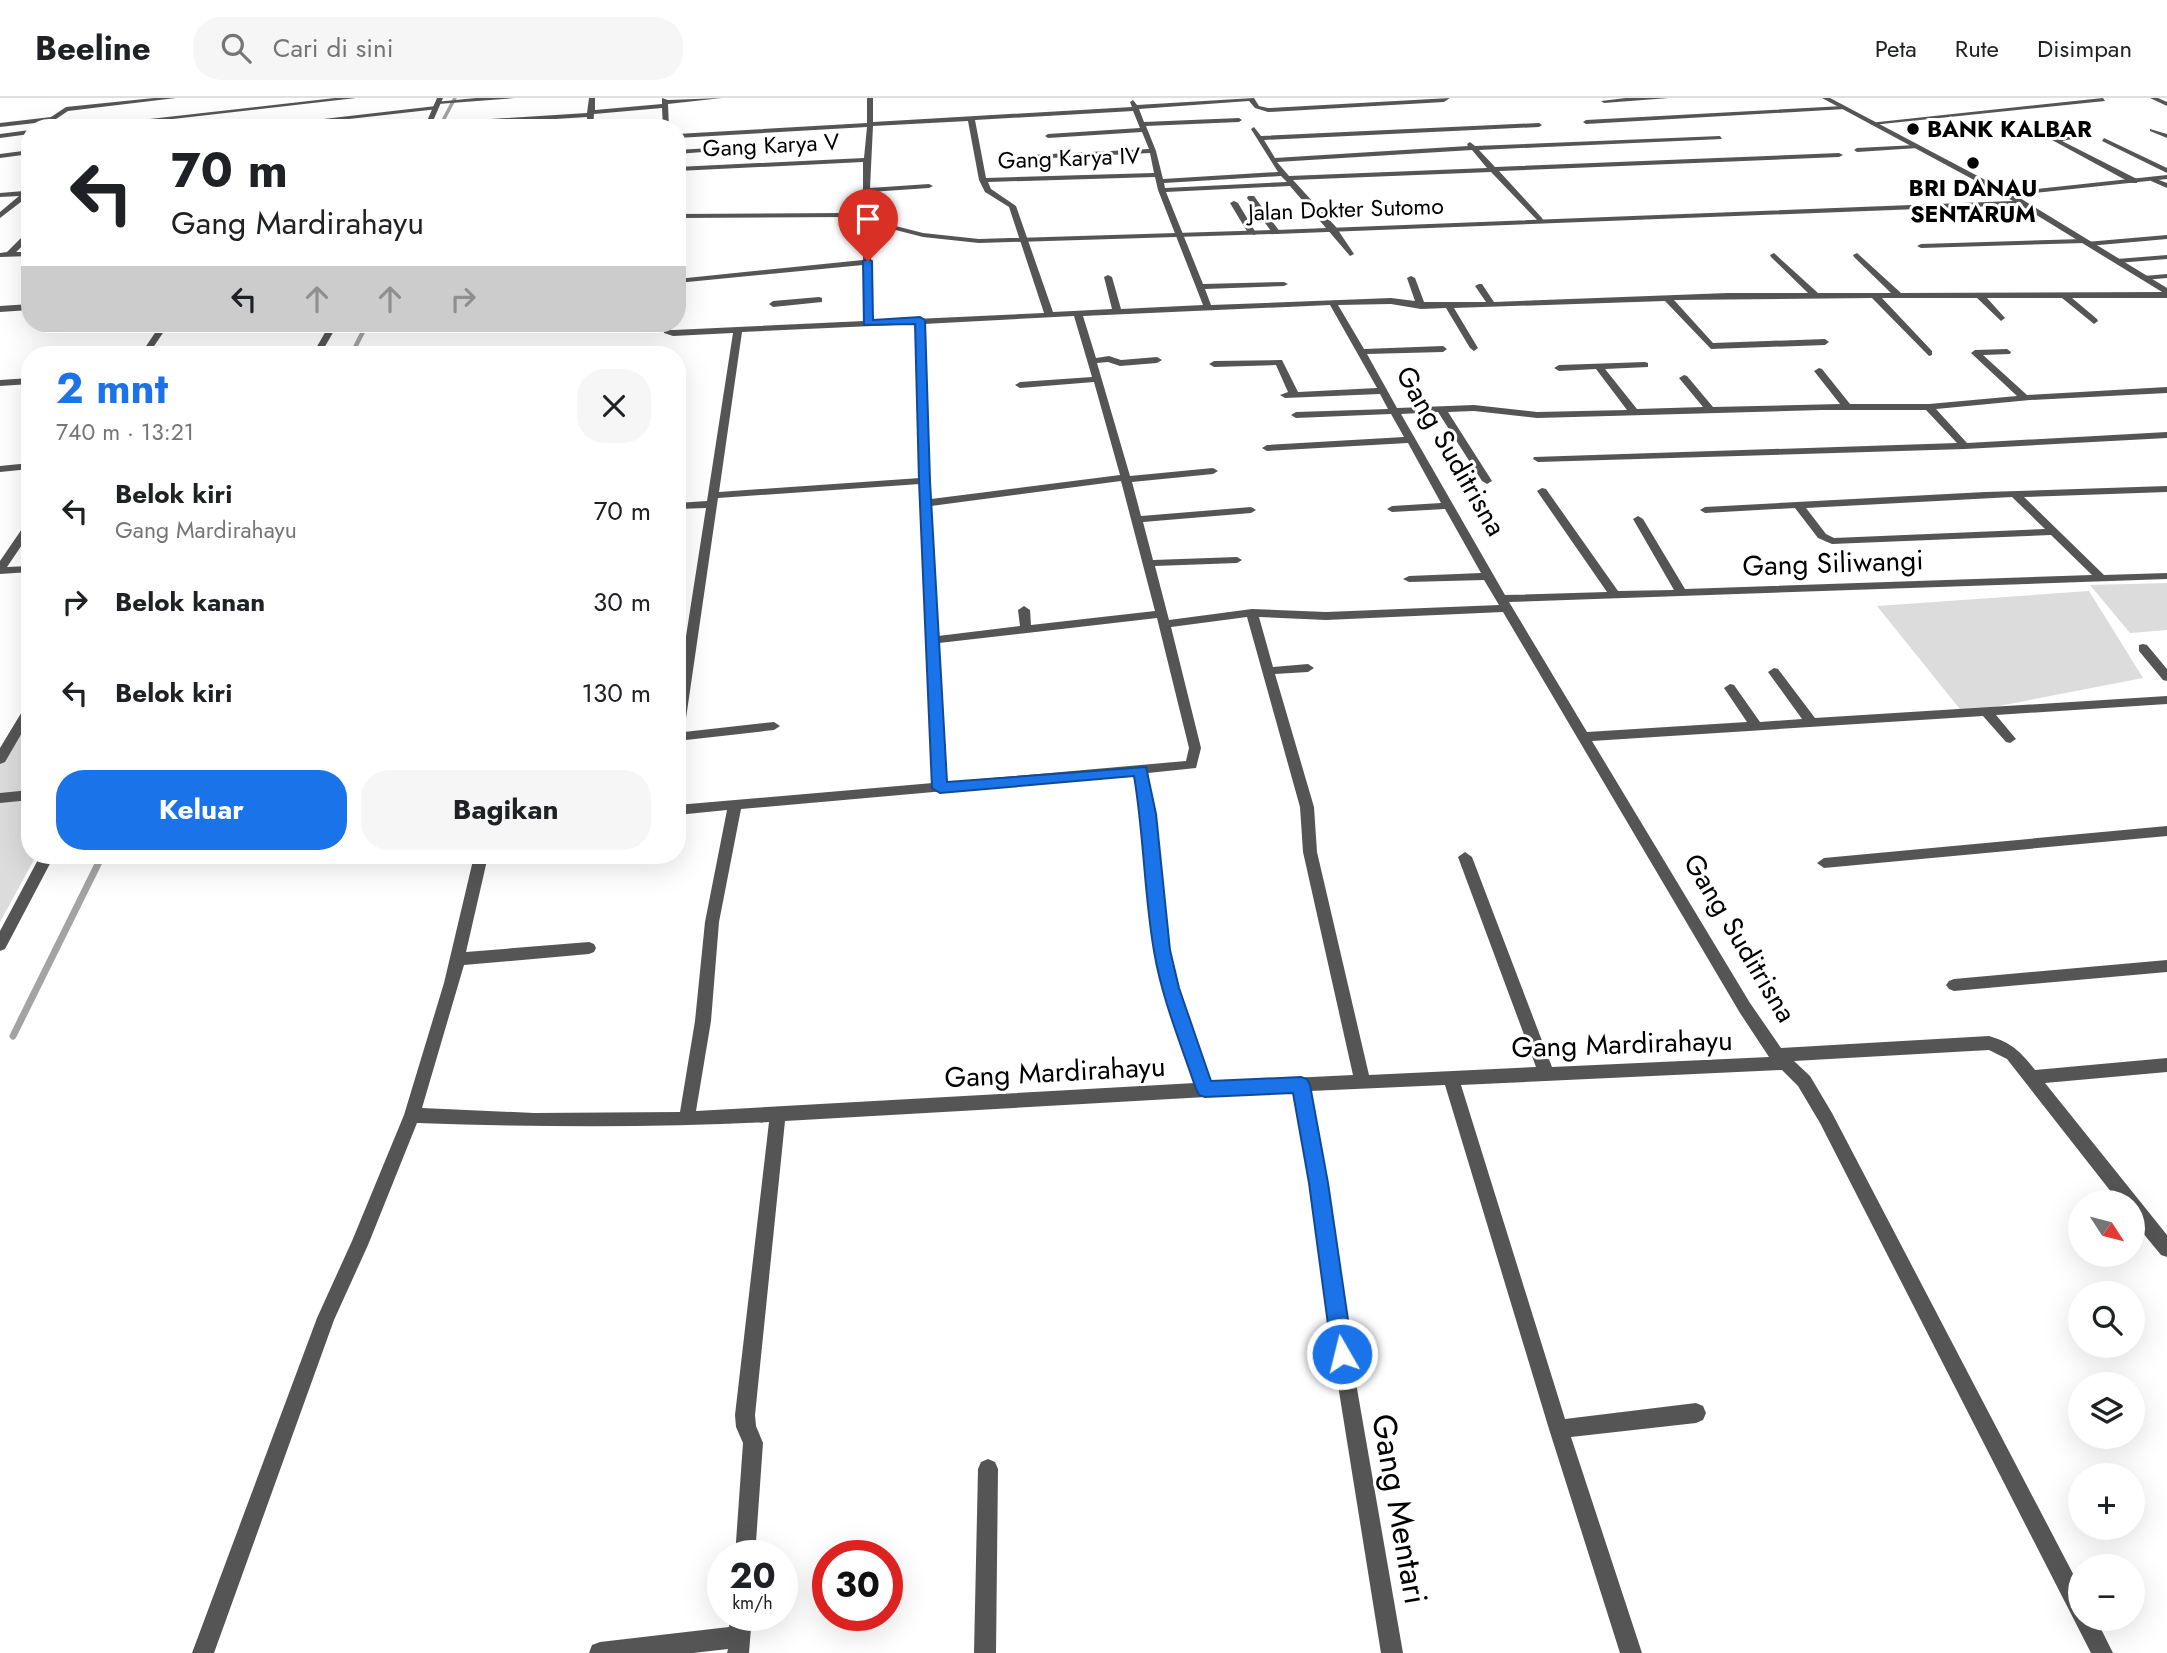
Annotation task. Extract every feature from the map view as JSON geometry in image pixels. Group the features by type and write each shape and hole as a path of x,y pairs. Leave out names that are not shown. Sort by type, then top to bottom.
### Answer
{"street":[{"path":"47,119 55,118 66,109 173,98"},
{"path":"157,119 353,98"},
{"path":"316,119 438,103 512,98"},
{"path":"589,119 593,98"},
{"path":"527,119 719,98"},
{"path":"868,323 867,160 870,98"},
{"path":"1132,98 1153,151 1162,190 1208,307"},
{"path":"686,135 1251,99 1257,107 1270,110 1447,98"},
{"path":"1604,101 1666,98"},
{"path":"1825,98 2007,194 2167,293"},
{"path":"2153,98 2167,104"},
{"path":"1872,124 2103,100"},
{"path":"1586,122 1843,108"},
{"path":"971,119 983,180 988,190 1012,206 1021,239 1049,314"},
{"path":"1048,136 1240,120"},
{"path":"0,125 21,122"},
{"path":"1259,138 1539,125"},
{"path":"1254,129 1272,160 1333,229 1350,254"},
{"path":"1457,129 1539,220"},
{"path":"2152,130 2167,136"},
{"path":"0,136 21,133"},
{"path":"2080,136 2054,140 2134,181"},
{"path":"1272,160 1473,148 1720,138"},
{"path":"2104,140 2167,171"},
{"path":"1857,150 1916,147"},
{"path":"686,151 727,149"},
{"path":"1031,158 1153,151"},
{"path":"0,156 21,153"},
{"path":"1162,190 1288,178 1839,155"},
{"name":"Gang Karya V","path":"686,169 867,160"},
{"path":"2007,194 2167,177"},
{"name":"Gang Karya IV","path":"983,180 1288,178"},
{"path":"2154,179 2167,186"},
{"path":"868,190 929,186"},
{"path":"0,195 21,193"},
{"path":"1251,198 1276,232"},
{"path":"0,216 21,199"},
{"path":"1234,203 1252,233"},
{"name":"Jalan Dokter Sutomo","path":"686,216 845,215 947,239 1021,239 1252,233 2020,203"},
{"path":"1921,246 2167,237"},
{"path":"5,255 21,242"},
{"path":"1857,255 1899,296"},
{"path":"1774,256 1816,296"},
{"path":"2117,261 2167,257"},
{"path":"686,280 868,261"},
{"path":"2144,278 2167,276"},
{"path":"1108,277 1117,311"},
{"path":"1411,278 1421,306"},
{"path":"1200,287 1284,284"},
{"path":"1247,286 1251,305"},
{"path":"1479,286 1491,303"},
{"path":"772,328 774,292"},
{"path":"686,332 1077,312 1391,301 1421,306 1667,298 2167,293"},
{"path":"1875,296 1929,353"},
{"path":"1980,296 2001,318"},
{"path":"2065,296 2094,321"},
{"path":"1667,298 1711,346 1825,342"},
{"path":"773,304 819,300"},
{"name":"Gang Suditrisna","path":"1333,303 1503,603 1745,1007 1782,1059 1804,1081 1826,1118 2068,1586"},
{"path":"1448,305 1474,348"},
{"path":"0,309 21,308"},
{"path":"686,809 1187,768 1195,757 1195,748 1138,519 1077,312"},
{"path":"920,320 940,788"},
{"path":"686,664 738,330"},
{"path":"1359,352 1443,349"},
{"path":"2007,352 1975,353 2025,398"},
{"path":"1092,361 1109,359 1120,363 1157,360"},
{"path":"1214,364 1279,362 1289,395 1381,391"},
{"path":"1559,368 1645,365"},
{"path":"1599,367 1634,412"},
{"path":"1819,371 1847,407"},
{"path":"1684,377 1709,410"},
{"path":"1020,385 1097,379"},
{"path":"0,383 21,382"},
{"path":"1296,415 1474,408 1524,415 1929,407 2025,398 2167,390"},
{"path":"1929,407 1965,446"},
{"path":"1441,410 1487,481"},
{"path":"1538,459 1965,446 2167,435"},
{"path":"1266,449 1410,440"},
{"path":"0,469 21,467"},
{"path":"927,503 1126,478 1213,471"},
{"path":"686,504 925,481"},
{"path":"1705,510 2167,489"},
{"path":"1542,491 1615,595"},
{"path":"2015,494 2101,578"},
{"path":"1798,505 1822,536 1832,541 2053,532"},
{"path":"1392,509 1448,506"},
{"path":"1138,519 1251,510"},
{"path":"1638,519 1682,593"},
{"path":"0,570 21,538"},
{"path":"1149,563 1237,560"},
{"path":"0,570 21,569"},
{"path":"1409,579 1489,576"},
{"name":"Gang Siliwangi","path":"932,640 1026,629 1252,613 1326,616 1615,595 2167,576"},
{"path":"1024,610 1026,629"},
{"path":"1252,613 1307,807 1310,852 1363,1082"},
{"path":"2143,648 2167,677"},
{"path":"1269,671 1308,668"},
{"path":"1774,672 1812,723"},
{"path":"1731,688 1758,727"},
{"path":"1584,737 2167,700"},
{"path":"1986,711 2010,739"},
{"path":"0,759 21,723"},
{"path":"686,735 774,726"},
{"path":"1141,771 1162,950 1174,999 1205,1089"},
{"path":"0,798 21,796"},
{"path":"687,1119 703,1021 712,922 735,806"},
{"path":"1824,863 2167,831"},
{"path":"1465,857 1546,1073"},
{"path":"0,946 43,864"},
{"path":"203,1653 326,1318 412,1115 458,959 479,864"},
{"path":"458,959 589,948"},
{"path":"1955,985 2167,966"},
{"name":"Gang Mardirahayu","path":"412,1115 534,1120 687,1119 1205,1089 1546,1073 1993,1043 2010,1052 2119,1190"},
{"path":"2030,1077 2167,1065"},
{"path":"1451,1078 1631,1653"},
{"name":"Gang Mentari","path":"1301,1085 1319,1183 1342,1354 1392,1653"},
{"path":"746,1540 753,1443 746,1427 745,1415 778,1114"},
{"path":"2146,1223 2167,1249"},
{"path":"1559,1429 1696,1413"},
{"path":"985,1653 988,1469"},
{"path":"2091,1631 2102,1653"},
{"path":"600,1653 660,1649 739,1635"}],"shaded area":[{"path":"2167,583 2167,630 2130,633 2090,585"},
{"path":"2089,591 2143,678 1963,713 1877,606"},
{"path":"21,726 21,864 32,864 0,922 0,761"}],"waterway":[{"path":"444,119 455,98"},
{"path":"356,346 362,333"},
{"path":"13,1036 98,864"}],"place":[{"name":"BANK KALBAR","path":"1913,129"},
{"name":"BRI DANAU SENTARUM","path":"1973,163"}],"route":[{"path":"868,261 868,323 920,320 940,788 1141,771 1162,950 1170,988 1205,1089 1301,1085 1319,1183 1342,1354"}]}
